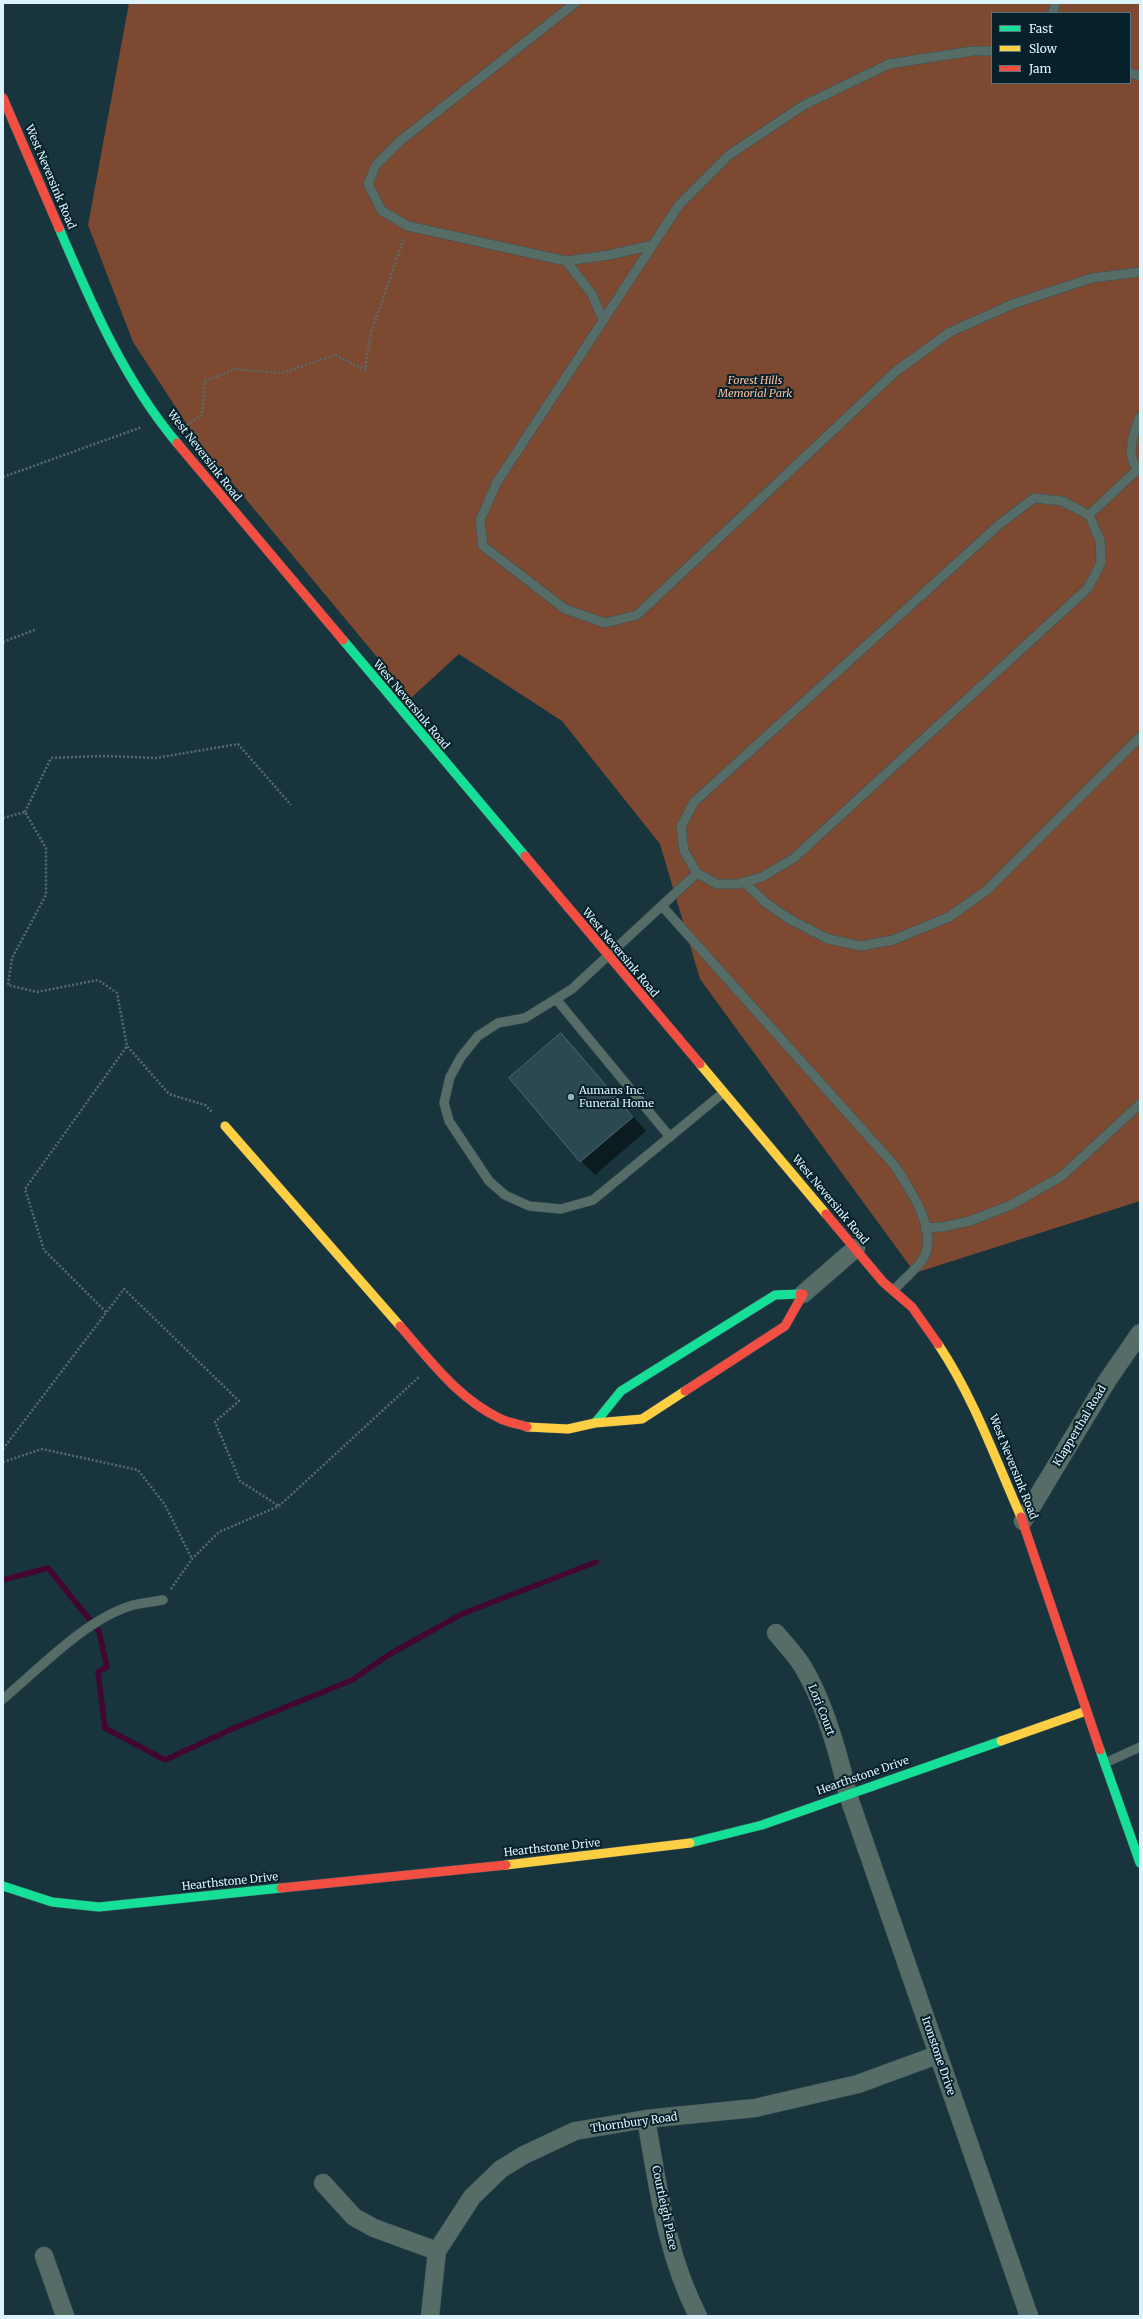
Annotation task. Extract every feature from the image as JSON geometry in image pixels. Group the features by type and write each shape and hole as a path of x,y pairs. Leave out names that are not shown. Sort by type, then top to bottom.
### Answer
{"street":[{"name":"West Neversink Road","path":"3,98 100,321 135,384 170,435 608,957 856,1248 883,1282 912,1307 957,1373 978,1414 983,1432 1023,1522 1086,1712 1140,1863"},
{"path":"225,1126 445,1377 468,1400 501,1419 530,1428 568,1429 595,1423 642,1419 785,1326 802,1294 856,1248"},
{"path":"595,1423 621,1391 762,1303 775,1295 802,1294"},
{"name":"Klapperthal Road","path":"1023,1522 1107,1381 1140,1333"},
{"name":"Lori Court","path":"776,1633 803,1667 816,1694 841,1762 848,1795"},
{"name":"Hearthstone Drive","path":"3,1886 52,1902 99,1907 626,1852 703,1841 762,1825 1086,1712"},
{"name":"Ironstone Drive","path":"848,1795 937,2055 1029,2316"},
{"name":"Thornbury Road","path":"430,2316 437,2251 472,2197 487,2181 512,2161 575,2131 646,2119 755,2108 858,2084 937,2055"},
{"name":"Courtleigh Place","path":"646,2119 667,2235 681,2276 698,2316"},
{"path":"323,2183 354,2217 374,2228 437,2251"},
{"path":"44,2256 65,2316"}],"lane":[{"path":"575,3 400,141 376,165 368,184 382,211 408,226 566,261 609,255 652,245"},
{"path":"991,50 972,51 890,64 804,104 729,155 679,205 497,482 480,520 482,546 565,608 605,624 637,615 895,372 950,332 1013,304 1092,278 1140,272"},
{"path":"566,261 592,294 603,320"},
{"path":"1089,515 1139,470 1132,454 1134,432 1140,417"},
{"path":"1034,498 1062,501 1089,515 1100,540 1101,563 1088,588 794,858 762,877 744,882 716,884 697,873 684,852 681,826 694,802 1002,523 1034,498"},
{"path":"744,882 766,903 791,920 828,939 861,946 894,940 950,917 987,890 1140,737"},
{"path":"697,873 572,989 525,1018 498,1023 478,1036 461,1057 450,1076 444,1103 449,1120 474,1161 489,1181 505,1194 529,1206 561,1209 593,1200 723,1093"},
{"path":"662,906 895,1166 922,1210 928,1241 922,1260 893,1291"},
{"path":"556,999 670,1137"},
{"path":"925,1228 942,1227 970,1221 1011,1205 1062,1176 1140,1104"},
{"path":"3,1699 72,1639 94,1625 129,1606 163,1600"},
{"path":"1105,1763 1140,1747"}],"path":[{"path":"170,435 202,416 205,381 235,369 282,373 335,355 365,370 371,333 408,226"},
{"path":"3,477 160,421"},
{"path":"3,642 37,629"},
{"path":"3,818 25,812 51,758 104,756 156,758 238,744 291,805"},
{"path":"25,812 46,848 46,895 12,958 8,985 37,992 98,980 117,994 127,1046 169,1094 205,1104 225,1126"},
{"path":"106,1312 44,1250 25,1189 127,1046"},
{"path":"3,1449 124,1289 238,1401 216,1422 240,1481 279,1506"},
{"path":"163,1600 192,1559 219,1532 279,1506 420,1376"},
{"path":"3,1462 42,1449 138,1470 165,1505 192,1559"}],"green space":[{"name":"Forest Hills Memorial Park","path":"129,3 1140,3 1140,1201 915,1273 700,979 660,844 562,721 459,654 411,698 200,444 133,342 88,225"}],"building":[{"name":"Aumans Inc. Funeral Home","path":"561,1033 633,1117 580,1162 509,1078"}],"waterway":[{"path":"3,1580 48,1568 99,1631 107,1667 98,1672 105,1728 165,1760 232,1729 352,1680 390,1654 462,1614 596,1562"}],"traffic: fast":[{"path":"59,228 83,284 110,340 141,393 158,419 177,443"},
{"path":"343,640 525,856"},
{"path":"595,1423 621,1391 775,1295 800,1294"},
{"path":"690,1843 762,1825 1001,1741"},
{"path":"1100,1750 1140,1863"},
{"path":"3,1886 52,1902 99,1907 281,1888"}],"traffic: slow":[{"path":"700,1064 826,1214"},
{"path":"225,1126 400,1326"},
{"path":"938,1344 973,1407 1021,1517"},
{"path":"527,1427 568,1429 595,1423 642,1419 685,1391"},
{"path":"1001,1741 1086,1711"},
{"path":"506,1865 690,1843"}],"traffic: jam":[{"path":"3,98 59,228"},
{"path":"177,443 343,640"},
{"path":"525,856 700,1064"},
{"path":"826,1214 883,1282 912,1307 938,1344"},
{"path":"685,1391 785,1326 803,1294 800,1294"},
{"path":"400,1326 446,1378 471,1401 507,1422 527,1427"},
{"path":"1021,1517 1100,1750"},
{"path":"281,1888 506,1865"}],"place":[{"name":"Aumans Inc. Funeral Home","path":"571,1097"}]}
